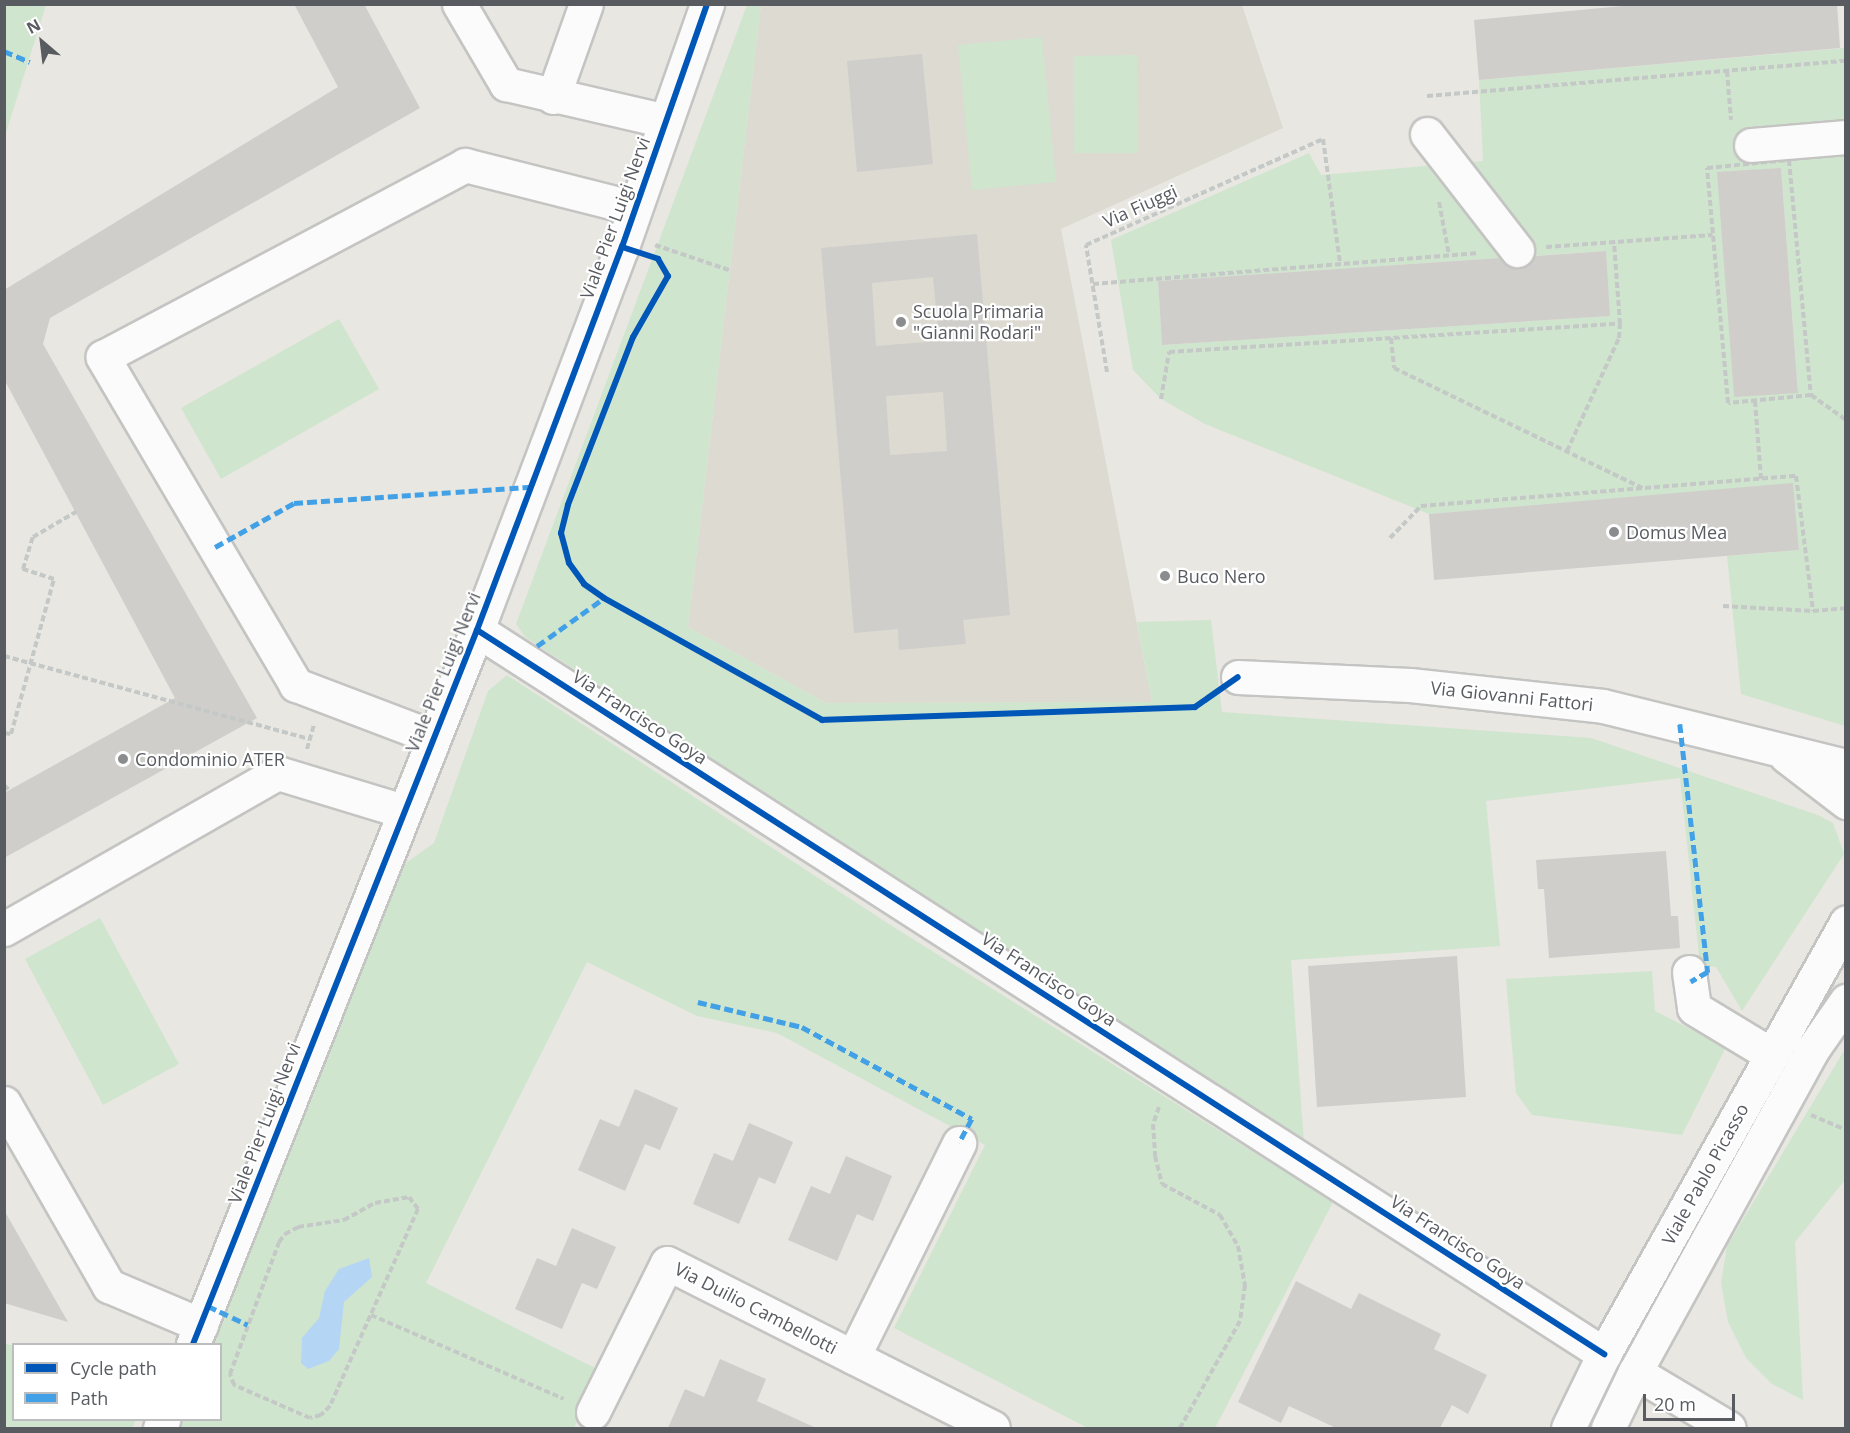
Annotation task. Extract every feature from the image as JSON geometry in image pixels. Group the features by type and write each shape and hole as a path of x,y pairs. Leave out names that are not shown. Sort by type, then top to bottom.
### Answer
{"street":[{"path":"459,4 506,84 666,122"},
{"path":"553,97 586,4"},
{"name":"Viale Pier Luigi Nervi","path":"197,1335 403,811 477,630 631,221 707,4"},
{"path":"1427,134 1517,250"},
{"path":"1751,145 1845,137"},
{"path":"433,737 296,685 103,357 465,165 631,221"},
{"name":"Via Francisco Goya","path":"477,630 1604,1354"},
{"name":"Via Giovanni Fattori","path":"1238,677 1410,685 1603,706 1845,766"},
{"name":"Via Giovanni Fattori","path":"1780,751 1845,802"},
{"path":"4,929 278,773 403,811"},
{"name":"Viale Pablo Picasso","path":"1568,1428 1604,1354 1845,922"},
{"path":"1689,972 1694,1008 1772,1055"},
{"name":"Viale Pablo Picasso","path":"1608,1428 1635,1372 1812,1050 1845,1000"},
{"path":"4,1103 110,1286 197,1335"},
{"path":"853,1357 959,1143"},
{"name":"Via Duilio Cambellotti","path":"593,1412 667,1263 993,1428"},
{"path":"1635,1372 1729,1428"}],"path":[{"path":"1427,96 1845,61"},
{"path":"1811,395 1790,160 1707,168 1728,403 1811,395 1845,420"},
{"path":"631,221 729,270"},
{"path":"1093,284 1713,235"},
{"path":"1567,451 1619,338 1614,242"},
{"path":"1161,399 1169,352 1620,324"},
{"path":"1391,338 1394,368 1643,488"},
{"path":"1755,401 1761,479"},
{"path":"1390,538 1421,506 1796,476 1813,611"},
{"path":"4,733 11,734 54,579 23,569 33,537 76,512"},
{"path":"1723,606 1813,611 1845,608"},
{"path":"4,657 310,739"},
{"path":"298,779 322,694"},
{"path":"4,786 9,790"},
{"path":"1170,1075 1153,1124 1155,1156 1162,1184 1220,1215 1238,1246 1245,1285 1240,1321 1180,1428"},
{"path":"409,1197 418,1209 371,1315 330,1406 321,1415 299,1415 231,1380 279,1242 285,1234 298,1227 344,1220 375,1203 409,1197"},
{"path":"371,1315 593,1412"}],"shaded area":[{"name":"Scuola Primaria \"Gianni Rodari\"","path":"761,5 1242,5 1283,128 1061,229 1152,702 826,703 688,627"}],"green space":[{"path":"4,5 46,5 5,136"},
{"path":"747,5 761,5 688,627 826,703 1152,702 1137,622 1211,620 1222,712 1591,738 1818,815 1833,823 1844,854 1742,1011 1716,967 1700,965 1680,778 1486,801 1500,946 1291,960 1304,1144 525,637 516,624"},
{"path":"1042,37 1056,182 972,190 958,45"},
{"path":"1845,48 1845,726 1741,694 1727,556 1799,550 1793,484 1429,514 1205,424 1161,399 1133,370 1111,240 1309,153 1321,175 1483,161 1479,80","holes":["1781,168 1798,392 1734,397 1718,173","1605,251 1609,316 1162,345 1158,281"]},
{"path":"1137,55 1138,153 1074,153 1073,56"},
{"path":"339,319 379,389 221,479 181,408"},
{"path":"507,675 892,926 1333,1202 1215,1428 1088,1428 894,1328 985,1145 777,1033 697,1016 587,962 426,1283 601,1371 574,1428 167,1428 170,1421 222,1421 222,1343 201,1343 388,876 434,843 488,691"},
{"path":"100,918 179,1064 103,1105 25,959"},
{"path":"1652,971 1655,1011 1726,1047 1682,1135 1532,1115 1516,1093 1506,979"},
{"path":"1845,1049 1845,1180 1795,1242 1803,1400 1772,1384 1746,1358 1728,1322 1721,1283 1727,1246"},
{"path":"4,1343 12,1346 12,1421 136,1421 132,1428 5,1428"}],"water":[{"path":"369,1258 372,1277 344,1302 339,1349 329,1361 308,1369 301,1363 302,1338 319,1318 325,1291 339,1269"}],"building":[{"path":"294,4 364,4 420,108 50,318 43,344 257,718 4,858 4,793 175,698 4,379 4,290 338,87"},
{"path":"1644,4 1837,4 1840,48 1479,80 1474,20"},
{"path":"922,54 933,164 857,172 847,61"},
{"path":"1781,168 1798,393 1734,397 1717,172"},
{"path":"977,234 1010,615 963,620 966,644 899,650 898,629 854,633 821,248","holes":["933,277 939,341 876,346 872,283","943,392 947,451 890,455 886,396"]},
{"path":"1606,251 1610,316 1162,345 1158,281 1500,258 1509,267 1519,269 1535,256"},
{"name":"Domus Mea","path":"1793,483 1799,550 1434,580 1429,514"},
{"path":"1666,851 1671,916 1678,916 1680,948 1549,958 1544,889 1538,889 1536,860"},
{"path":"1457,956 1466,1097 1317,1107 1308,966"},
{"path":"635,1089 678,1108 660,1150 645,1144 625,1191 578,1170 600,1119 619,1127"},
{"path":"749,1123 793,1142 775,1184 759,1177 739,1224 693,1204 714,1153 733,1161"},
{"path":"846,1156 892,1176 873,1221 857,1214 837,1261 788,1240 811,1186 830,1194"},
{"path":"4,1210 68,1322 4,1303"},
{"path":"572,1228 616,1247 597,1289 582,1283 562,1329 515,1309 537,1258 556,1266"},
{"path":"1296,1281 1351,1309 1359,1293 1441,1334 1434,1349 1487,1375 1468,1414 1452,1405 1440,1428 1336,1428 1289,1406 1281,1423 1238,1402"},
{"path":"720,1359 766,1379 757,1401 816,1428 668,1428 685,1389 704,1397"}],"marked path":[{"path":"4,51 30,62"},
{"path":"215,547 294,503 531,487"},
{"path":"537,646 604,598"},
{"path":"1680,724 1708,972 1691,982"},
{"path":"698,1002 802,1027 972,1119 959,1143"},
{"path":"208,1306 248,1325"}],"cycle path":[{"path":"193,1343 477,630 622,247 707,4"},
{"path":"622,247 658,259 668,276 633,337 568,505 561,533 569,563 584,584 604,598 822,720 1195,707 1238,677"},
{"path":"477,630 1604,1354"}],"place":[{"name":"Scuola Primaria \"Gianni Rodari\"","path":"901,322"},
{"name":"Domus Mea","path":"1614,532"},
{"name":"Buco Nero","path":"1165,576"},
{"name":"Condominio ATER","path":"123,759"}]}
